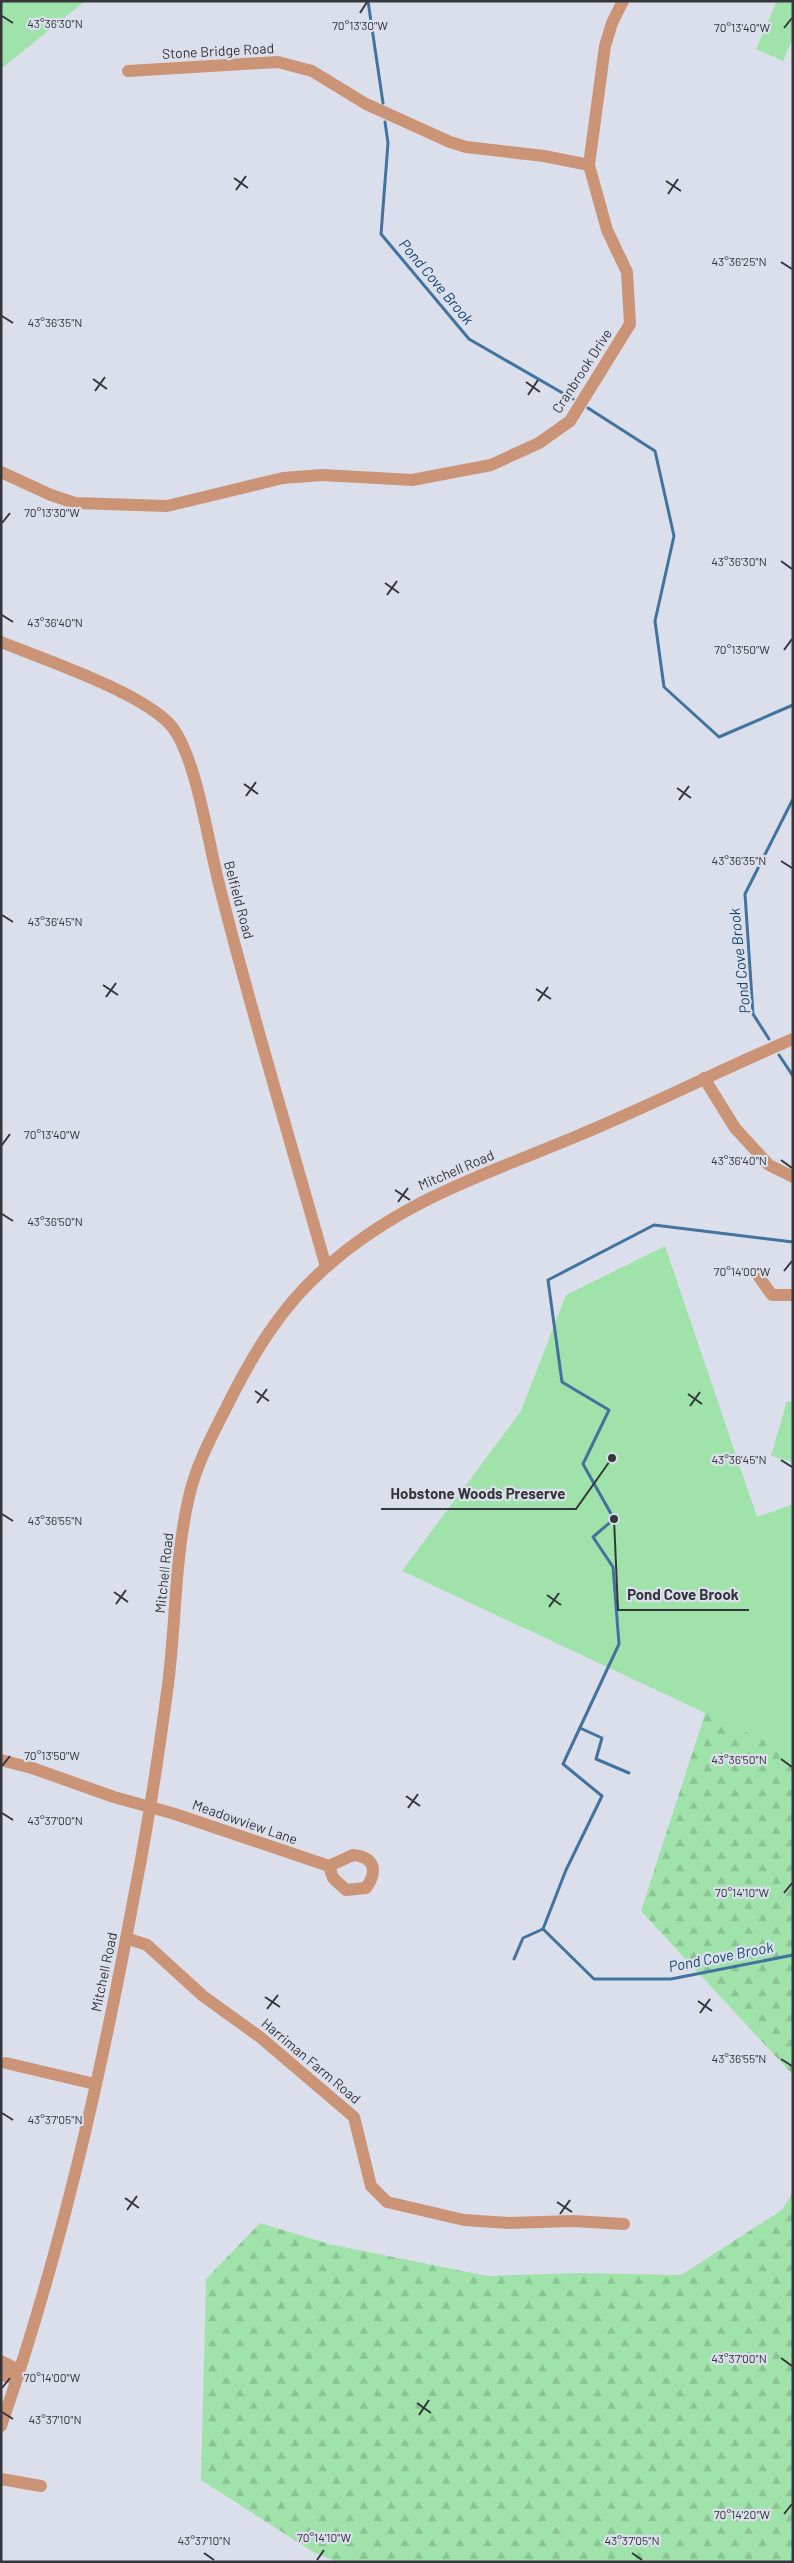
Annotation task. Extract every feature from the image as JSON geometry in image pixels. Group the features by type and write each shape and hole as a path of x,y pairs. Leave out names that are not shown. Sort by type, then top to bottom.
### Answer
{"street":[{"name":"Cranbrook Drive","path":"1,472 50,495 75,503 167,506 283,478 322,475 412,480 491,465 540,443 570,421 630,324 627,272 607,230 588,165 605,46 612,23 623,1"},
{"name":"Stone Bridge Road","path":"128,72 269,62 300,66 312,70 366,104 450,142 466,147 544,156 588,165"},
{"name":"Belfield Road","path":"1,642 152,708 173,728 185,750 219,884 326,1267"},
{"name":"Mitchell Road","path":"1,2426 19,2375 57,2241 126,1938 150,1807 167,1693 181,1542 189,1496 196,1473 214,1431 264,1338 290,1303 326,1267 366,1235 406,1209 436,1194 581,1135 793,1039"},
{"path":"704,1078 735,1128 769,1165 793,1176"},
{"path":"760,1277 772,1295 793,1295"},
{"name":"Meadowview Lane","path":"1,1760 329,1866"},
{"name":"Harriman Farm Road","path":"126,1938 147,1945 202,1996 260,2037 354,2117 371,2186 387,2202 464,2220 509,2223 573,2221 624,2224"},
{"path":"6,2063 94,2084"},
{"path":"1,2361 13,2367 19,2375 8,2377 1,2374"},
{"path":"1,2479 41,2486"}],"green space":[{"path":"1,1 85,1 1,69"},
{"path":"777,1 793,2 793,38 783,61 756,49"},
{"path":"665,1246 757,1517 793,1504 793,1754 402,1571 521,1411 566,1295"},
{"path":"787,1401 793,1402 793,1462 771,1456"},
{"path":"741,1603 793,1631 793,2075 641,1911"},
{"path":"793,2192 793,2562 337,2562 313,2552 201,2480 206,2279 260,2223 329,2244 487,2276 580,2273 681,2275 782,2210"}],"waterway":[{"name":"Pond Cove Brook","path":"368,1 383,103"},
{"name":"Pond Cove Brook","path":"385,122 388,143 381,234 469,339 573,399"},
{"name":"Pond Cove Brook","path":"588,408 655,451 674,536 655,621 664,687 719,737 793,705"},
{"name":"Pond Cove Brook","path":"769,1039 753,1014 745,894 793,799"},
{"name":"Pond Cove Brook","path":"779,1055 793,1076"},
{"name":"Pond Cove Brook","path":"793,1242 654,1225 548,1280 562,1382 609,1410 583,1464 614,1519 593,1537 613,1567 619,1644 563,1764 602,1796 566,1870 543,1929 594,1979 671,1979 793,1955"},
{"path":"580,1728 602,1738 596,1759 629,1773"},
{"path":"514,1959 523,1938 543,1929"}],"place":[{"name":"Hobstone Woods Preserve","path":"612,1458"},
{"name":"Pond Cove Brook","path":"614,1519"}]}
